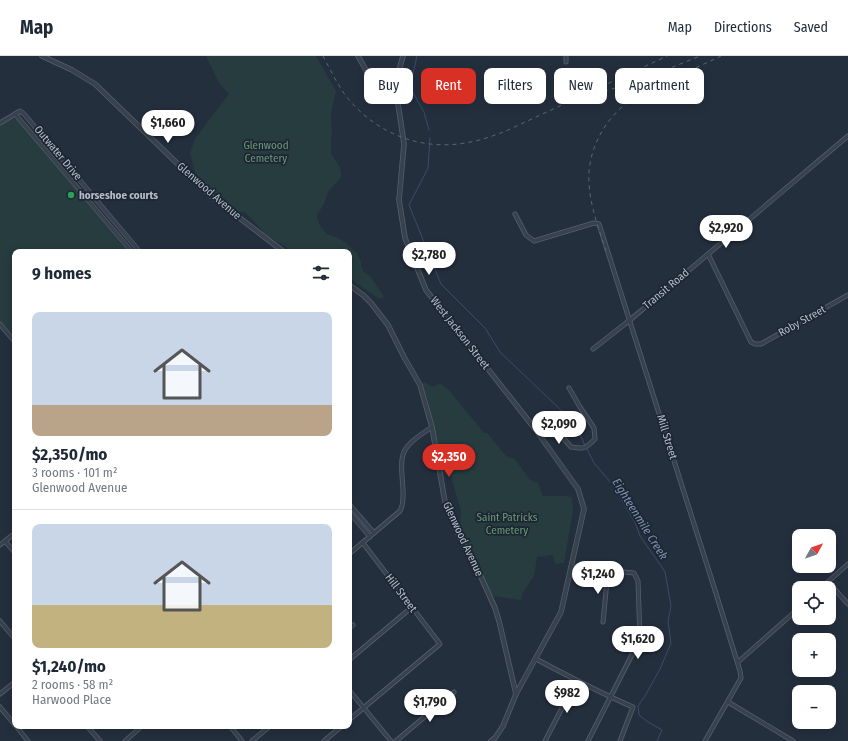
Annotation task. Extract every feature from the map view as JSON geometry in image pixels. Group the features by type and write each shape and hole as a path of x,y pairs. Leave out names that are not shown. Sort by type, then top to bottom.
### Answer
{"street":[{"name":"Glenwood Avenue","path":"42,56 72,70 95,84 211,196 280,249"},
{"path":"358,56 365,68"},
{"name":"West Jackson Street","path":"400,68 403,56"},
{"path":"566,56 566,62"},
{"name":"West Jackson Street","path":"398,104 404,144 399,200 405,238 426,290 535,428 578,489 584,509 561,612 516,694 503,726 495,738 491,741"},
{"name":"Outwater Drive","path":"129,249 16,114 20,111 29,119 137,249"},
{"path":"0,123 16,114"},
{"name":"Transit Road","path":"593,349 630,320 848,136"},
{"name":"Mill Street","path":"515,214 526,235 534,241 594,223 599,224 738,662 741,678 705,741"},
{"name":"Roby Street","path":"708,254 751,342 755,344 761,344 848,295"},
{"name":"Glenwood Avenue","path":"352,287 364,295 388,325 402,359 420,385 432,427 445,502 460,538 477,568 495,608 516,694"},
{"path":"0,324 12,338"},
{"path":"535,428 544,424 554,426 571,447 582,448 588,446 595,439 594,428 569,388"},
{"path":"352,552 396,516 402,508 404,498 401,464 404,452 410,443 432,427"},
{"path":"352,507 374,533"},
{"path":"352,516 370,537"},
{"path":"0,545 12,535"},
{"path":"5,541 12,549"},
{"name":"Hill Street","path":"363,543 440,644 364,708"},
{"path":"829,581 848,564"},
{"path":"571,567 634,573 638,580 640,639 588,741"},
{"path":"603,622 608,570"},
{"path":"836,591 848,604"},
{"path":"352,657 412,607"},
{"path":"738,662 792,614"},
{"path":"0,621 12,635"},
{"path":"536,659 610,698 633,707 620,741"},
{"path":"545,741 576,681"},
{"path":"0,694 12,684"},
{"path":"396,741 454,692"},
{"path":"352,694 391,741"},
{"path":"728,702 794,741"},
{"path":"0,707 12,720"},
{"path":"352,718 364,708"},
{"path":"19,729 28,741"},
{"path":"90,729 100,741"},
{"path":"125,741 139,729"},
{"path":"232,729 242,741"},
{"path":"252,741 266,729"},
{"path":"324,741 338,729"}],"green space":[{"name":"Glenwood Cemetery","path":"206,56 316,56 336,91 331,115 331,153 340,168 341,173 341,177 328,192 324,204 317,215 318,221 327,234 345,242 357,253 361,262 361,267 364,272 370,276 383,295 383,298 378,298 352,280 352,249 289,249 267,236 245,212 237,212 197,180 190,153 195,139 229,94 219,83"},
{"path":"17,119 20,122 126,249 12,249 12,334 0,320 0,126 6,121"},
{"name":"Saint Patricks Cemetery","path":"424,382 433,387 440,383 448,389 484,433 487,433 507,457 514,458 530,480 538,483 543,496 572,497 573,510 564,563 555,564 553,555 537,557 534,576 522,594 521,600 492,596 460,533 462,530 460,526 461,511 450,474 442,475 427,398 422,385"}],"waterway":[{"name":"Eighteenmile Creek","path":"417,56 410,87 424,112 429,130"},
{"name":"Eighteenmile Creek","path":"430,138 428,168 409,205 441,284 485,328 500,352 566,415 580,434 585,446"},
{"name":"Eighteenmile Creek","path":"587,449 594,463 612,484 635,522 640,536 665,572 671,606 668,621 671,643 660,669 638,706 639,715 662,730 657,741"}],"railway":[{"path":"323,56 346,96 357,109 370,120 399,136 431,144 448,145 475,141 506,131 667,56"},
{"path":"607,91 653,75 700,56"},
{"path":"606,251 593,209 589,183 590,162 593,151 602,132 614,114 634,98 721,56"}],"place":[{"name":"horseshoe courts","path":"71,195"}]}
